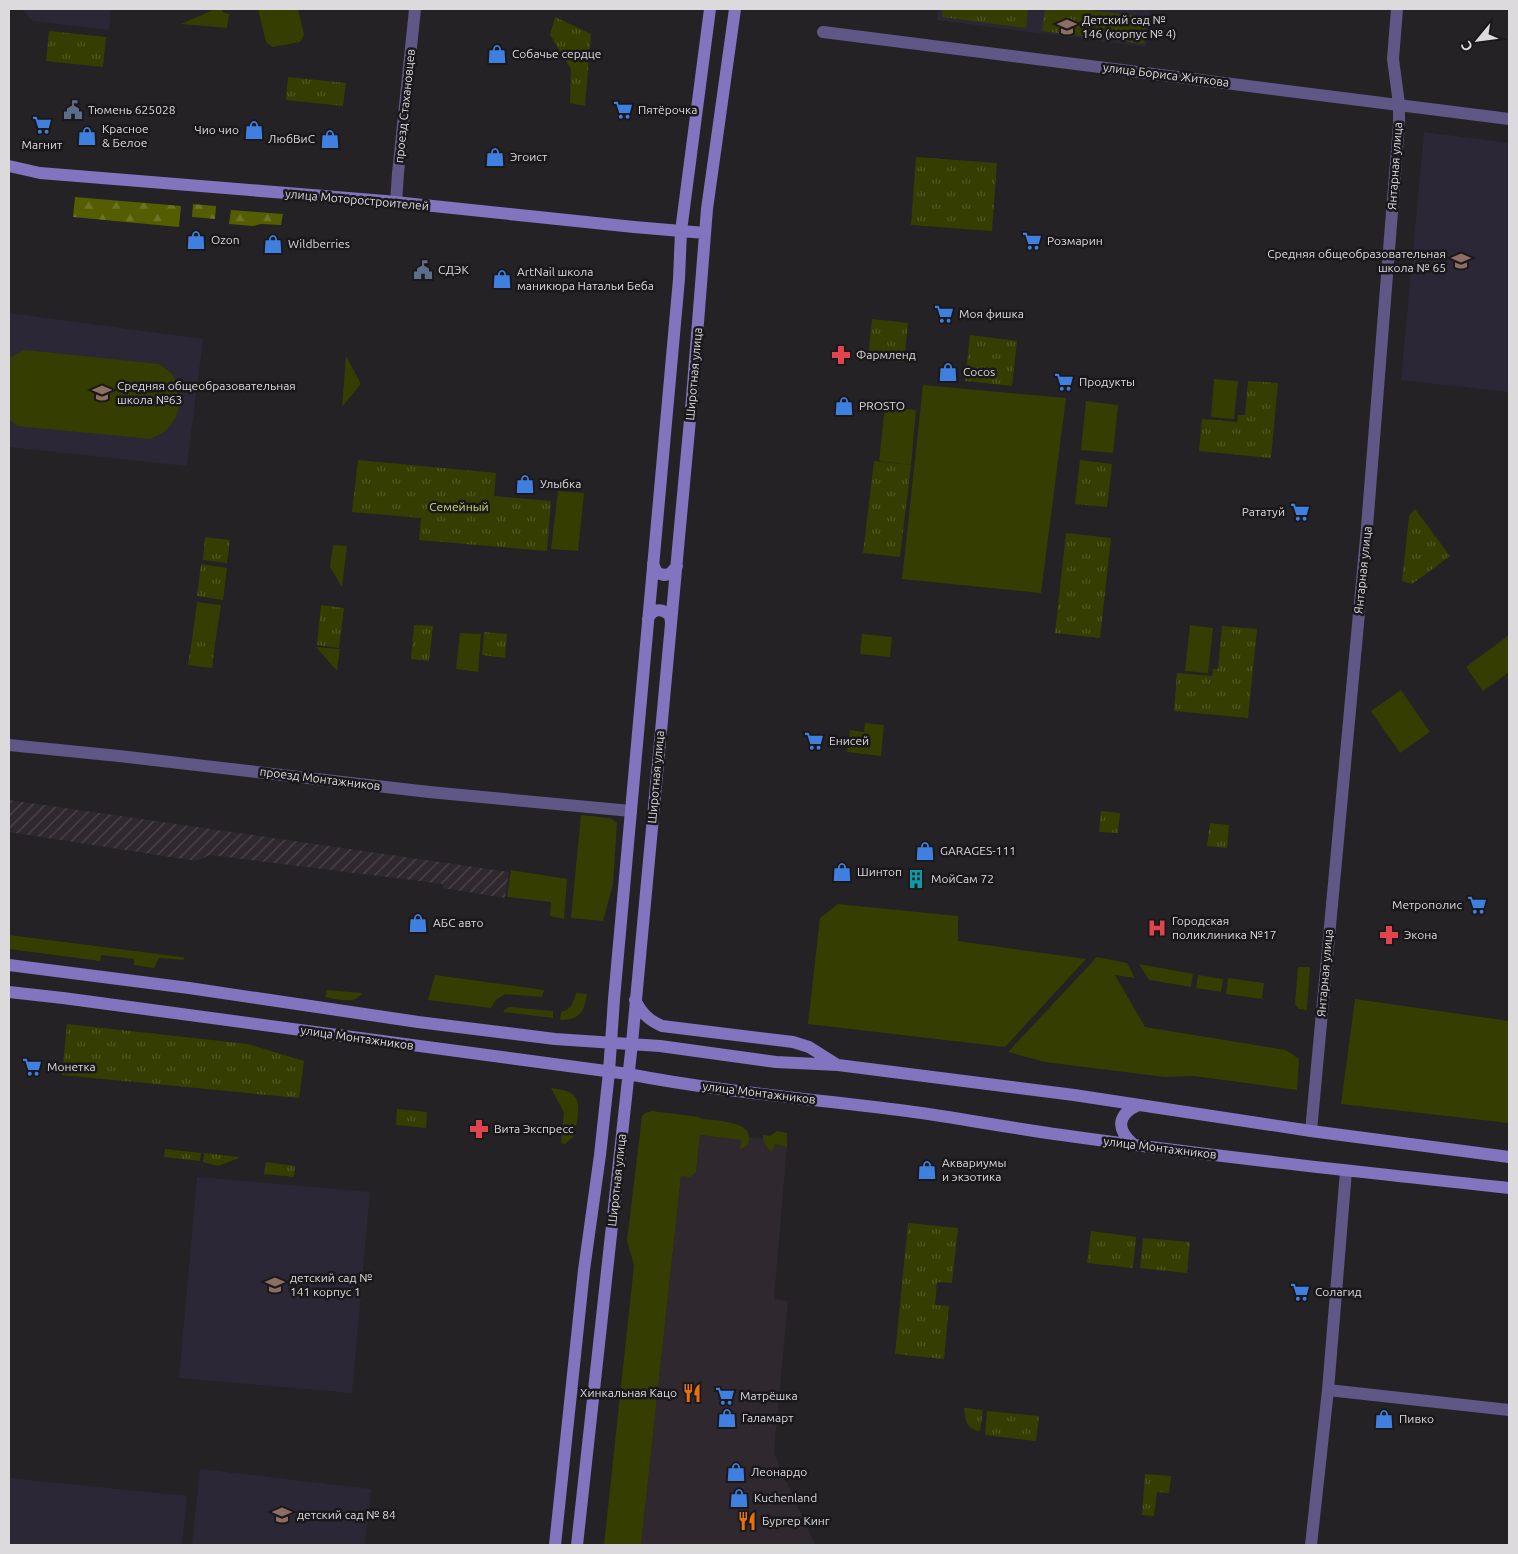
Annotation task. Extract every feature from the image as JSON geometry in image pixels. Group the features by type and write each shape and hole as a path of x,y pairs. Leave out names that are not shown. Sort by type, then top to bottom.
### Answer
{"main road":[{"name":"Широтная улица","path":"556,1545 584,1270 609,1072 682,231 710,9"},
{"name":"Широтная улица","path":"577,1545 632,1043 693,389 705,233 716,138 735,9"},
{"name":"улица Моторостроителей","path":"9,166 40,173 396,203 705,233"},
{"path":"653,564 657,573 664,575 673,572 676,566"},
{"path":"648,619 654,611 662,610 670,616 671,622"},
{"name":"улица Монтажников","path":"9,965 180,987 418,1022 555,1039 632,1043 776,1062 838,1065 1074,1095 1311,1131 1509,1157"},
{"name":"улица Монтажников","path":"9,992 628,1074 744,1092 908,1112 1133,1144 1346,1171 1509,1188"},
{"path":"635,999 641,1011 651,1021 662,1026 793,1042 809,1046 838,1065"},
{"path":"1133,1144 1123,1132 1122,1120 1124,1114 1138,1105"}],"street":[{"name":"проезд Стахановцев","path":"396,203 416,9"},
{"name":"Янтарная улица","path":"1311,1131 1367,527 1400,104 1393,59 1397,9"},
{"name":"улица Бориса Житкова","path":"824,32 1509,119"},
{"name":"проезд Монтажников","path":"9,745 429,792 631,811"},
{"path":"1311,1545 1328,1390 1346,1171"},
{"path":"1328,1390 1509,1410"}],"shaded area":[{"path":"22,9 111,9 109,30 32,21"},
{"name":"Детский сад № 146 (корпус № 4)","path":"938,9 1150,9 1146,47 937,20"},
{"name":"Средняя общеобразовательная школа № 65","path":"1424,132 1509,143 1509,392 1401,380"},
{"name":"Средняя общеобразовательная школа №63","path":"9,313 203,339 187,466 9,447"},
{"path":"9,800 509,872 505,898 443,888 443,884 210,855 196,861 9,832"},
{"path":"700,1135 742,1140 741,1150 748,1145 749,1137 762,1138 772,1151 775,1144 787,1147 774,1299 788,1301 774,1453 815,1545 641,1545 681,1176 696,1172"},
{"name":"детский сад № 141 корпус 1","path":"197,1177 370,1192 352,1393 179,1378"},
{"name":"детский сад № 84","path":"200,1469 371,1489 365,1545 192,1545"},
{"path":"9,1478 187,1496 182,1545 9,1545"}],"green space":[{"path":"215,9 221,9 224,13 229,14 227,28 181,24"},
{"path":"258,9 298,9 304,35 300,42 272,47 266,42"},
{"path":"943,9 1028,9 1026,28 942,17"},
{"path":"1045,9 1081,9 1147,17 1144,44 1042,31"},
{"path":"555,17 591,34 585,106 570,103 571,69 550,35"},
{"path":"49,31 106,37 103,67 46,61"},
{"path":"288,77 346,83 343,106 286,100"},
{"path":"916,157 997,163 992,231 911,225"},
{"path":"75,197 181,206 179,227 73,217"},
{"path":"193,204 216,206 215,219 192,217"},
{"path":"231,210 283,214 281,225 261,224 253,226 229,224"},
{"path":"872,319 908,323 904,362 868,359"},
{"path":"970,335 1017,341 1012,386 965,381"},
{"path":"25,350 159,364 171,373 175,379 180,401 179,409 173,422 166,430 151,439 17,426 9,419 9,358"},
{"path":"346,356 360,385 342,407"},
{"path":"1214,379 1238,381 1234,419 1211,417"},
{"path":"1248,381 1278,383 1271,458 1199,451 1202,419 1237,422 1238,415 1245,415"},
{"path":"923,385 1066,398 1041,593 902,579"},
{"path":"1086,401 1118,405 1113,453 1081,450"},
{"path":"885,407 916,410 911,465 879,461"},
{"name":"Семейный","path":"358,460 496,473 494,496 551,501 547,551 419,540 421,518 352,512"},
{"path":"1080,460 1112,464 1107,507 1075,504"},
{"path":"874,461 911,465 900,557 863,553"},
{"path":"558,491 584,493 578,551 551,549"},
{"path":"1415,509 1450,556 1412,584 1402,581 1409,516"},
{"path":"1066,533 1111,538 1100,638 1055,633"},
{"path":"205,537 230,540 227,563 203,560"},
{"path":"333,545 347,546 342,587 330,567"},
{"path":"201,564 227,568 223,600 197,596"},
{"path":"197,602 221,605 215,644 192,640"},
{"path":"321,605 344,608 339,648 317,645"},
{"path":"414,625 433,626 429,661 411,659"},
{"path":"1190,625 1213,628 1208,673 1185,671"},
{"path":"1222,626 1257,629 1248,718 1174,711 1177,673 1212,676 1213,669 1218,669"},
{"path":"484,632 507,634 505,658 482,655"},
{"path":"460,633 481,634 478,672 456,669"},
{"path":"862,634 892,637 890,657 860,654"},
{"path":"1509,635 1509,672 1483,691 1466,667"},
{"path":"192,640 215,644 212,668 188,665"},
{"path":"316,647 340,649 337,671"},
{"path":"1401,690 1430,732 1400,753 1371,711"},
{"path":"865,723 884,725 881,756 847,752 850,730 864,732"},
{"path":"1101,811 1120,813 1118,833 1099,832"},
{"path":"581,815 610,818 617,823 613,884 603,921 571,918"},
{"path":"1210,823 1229,825 1227,848 1207,846"},
{"path":"511,870 567,879 564,919 550,916 551,902 507,897"},
{"path":"838,904 958,916 958,941 1086,959 1005,1047 808,1024 820,918"},
{"path":"9,935 185,957 183,960 159,958 154,968 134,965 134,959 101,955 100,961 9,949"},
{"path":"1097,957 1127,963 1135,978 1115,975 1145,1027 1286,1050 1299,1059 1297,1090 1194,1076 1165,1077 1045,1062 1008,1052"},
{"path":"1139,964 1193,974 1191,987 1149,980"},
{"path":"1298,967 1310,967 1307,1010 1299,1009 1295,1004"},
{"path":"435,975 544,990 542,997 505,994 496,1000 491,1008 428,1000"},
{"path":"1198,975 1223,979 1221,992 1196,988"},
{"path":"1228,978 1264,983 1262,999 1226,994"},
{"path":"327,990 362,993 355,999 345,1000 325,997"},
{"path":"576,993 587,994 580,1014 567,1020 560,1020 561,1012 570,1007"},
{"path":"1355,999 1509,1021 1509,1123 1341,1104"},
{"path":"510,1007 553,1011 553,1018 503,1012"},
{"path":"67,1024 248,1044 304,1061 299,1098 62,1075"},
{"path":"551,1088 571,1093 577,1101 578,1113 574,1136 565,1144 561,1143 564,1113"},
{"path":"397,1109 427,1112 426,1128 396,1125"},
{"path":"652,1111 737,1124 747,1131 749,1139 748,1145 740,1150 741,1140 700,1135 696,1172 690,1177 681,1176 641,1545 604,1545 634,1265 627,1241 642,1116"},
{"path":"777,1131 787,1133 787,1147 775,1144 772,1152 765,1144 763,1135 770,1136"},
{"path":"165,1149 201,1153 200,1161 164,1157"},
{"path":"204,1153 239,1158 218,1166 203,1162"},
{"path":"266,1162 295,1166 294,1177 264,1174"},
{"path":"908,1223 958,1228 952,1283 937,1282 935,1305 949,1306 944,1359 895,1354"},
{"path":"1091,1231 1136,1237 1133,1268 1087,1263"},
{"path":"1143,1238 1190,1242 1187,1273 1140,1268"},
{"path":"964,1408 983,1410 980,1431 969,1426"},
{"path":"987,1411 1039,1416 1036,1441 985,1435"},
{"path":"1145,1474 1171,1476 1169,1493 1157,1492 1154,1516 1142,1515"}],"place":[{"name":"Детский сад № 146 (корпус № 4)","path":"1067,27"},
{"name":"Собачье сердце","path":"497,54"},
{"name":"Тюмень 625028","path":"73,110"},
{"name":"Пятёрочка","path":"623,110"},
{"name":"Магнит","path":"42,125"},
{"name":"Чио чио","path":"254,130"},
{"name":"Красное & Белое","path":"87,136"},
{"name":"ЛюбВиС","path":"330,139"},
{"name":"Эгоист","path":"495,157"},
{"name":"Ozon","path":"196,240"},
{"name":"Розмарин","path":"1032,241"},
{"name":"Wildberries","path":"273,244"},
{"name":"Средняя общеобразовательная школа № 65","path":"1461,261"},
{"name":"СДЭК","path":"423,270"},
{"name":"ArtNail школа маникюра Натальи Беба","path":"502,279"},
{"name":"Моя фишка","path":"944,314"},
{"name":"Фармленд","path":"841,355"},
{"name":"Cocos","path":"948,372"},
{"name":"Продукты","path":"1064,382"},
{"name":"Средняя общеобразовательная школа №63","path":"102,393"},
{"name":"PROSTO","path":"844,406"},
{"name":"Улыбка","path":"525,484"},
{"name":"Рататуй","path":"1300,512"},
{"name":"Енисей","path":"814,741"},
{"name":"GARAGES-111","path":"925,851"},
{"name":"Шинтоп","path":"842,872"},
{"name":"МойСам 72","path":"916,879"},
{"name":"Метрополис","path":"1477,905"},
{"name":"АБС авто","path":"418,923"},
{"name":"Городская поликлиника №17","path":"1157,928"},
{"name":"Экона","path":"1389,935"},
{"name":"Монетка","path":"32,1067"},
{"name":"Вита Экспресс","path":"479,1129"},
{"name":"Аквариумы и экзотика","path":"927,1170"},
{"name":"детский сад № 141 корпус 1","path":"275,1285"},
{"name":"Солагид","path":"1300,1292"},
{"name":"Хинкальная Кацо","path":"692,1393"},
{"name":"Матрёшка","path":"725,1396"},
{"name":"Галамарт","path":"727,1418"},
{"name":"Пивко","path":"1384,1419"},
{"name":"Леонардо","path":"736,1472"},
{"name":"Kuchenland","path":"739,1498"},
{"name":"детский сад № 84","path":"282,1515"},
{"name":"Бургер Кинг","path":"747,1521"}]}
